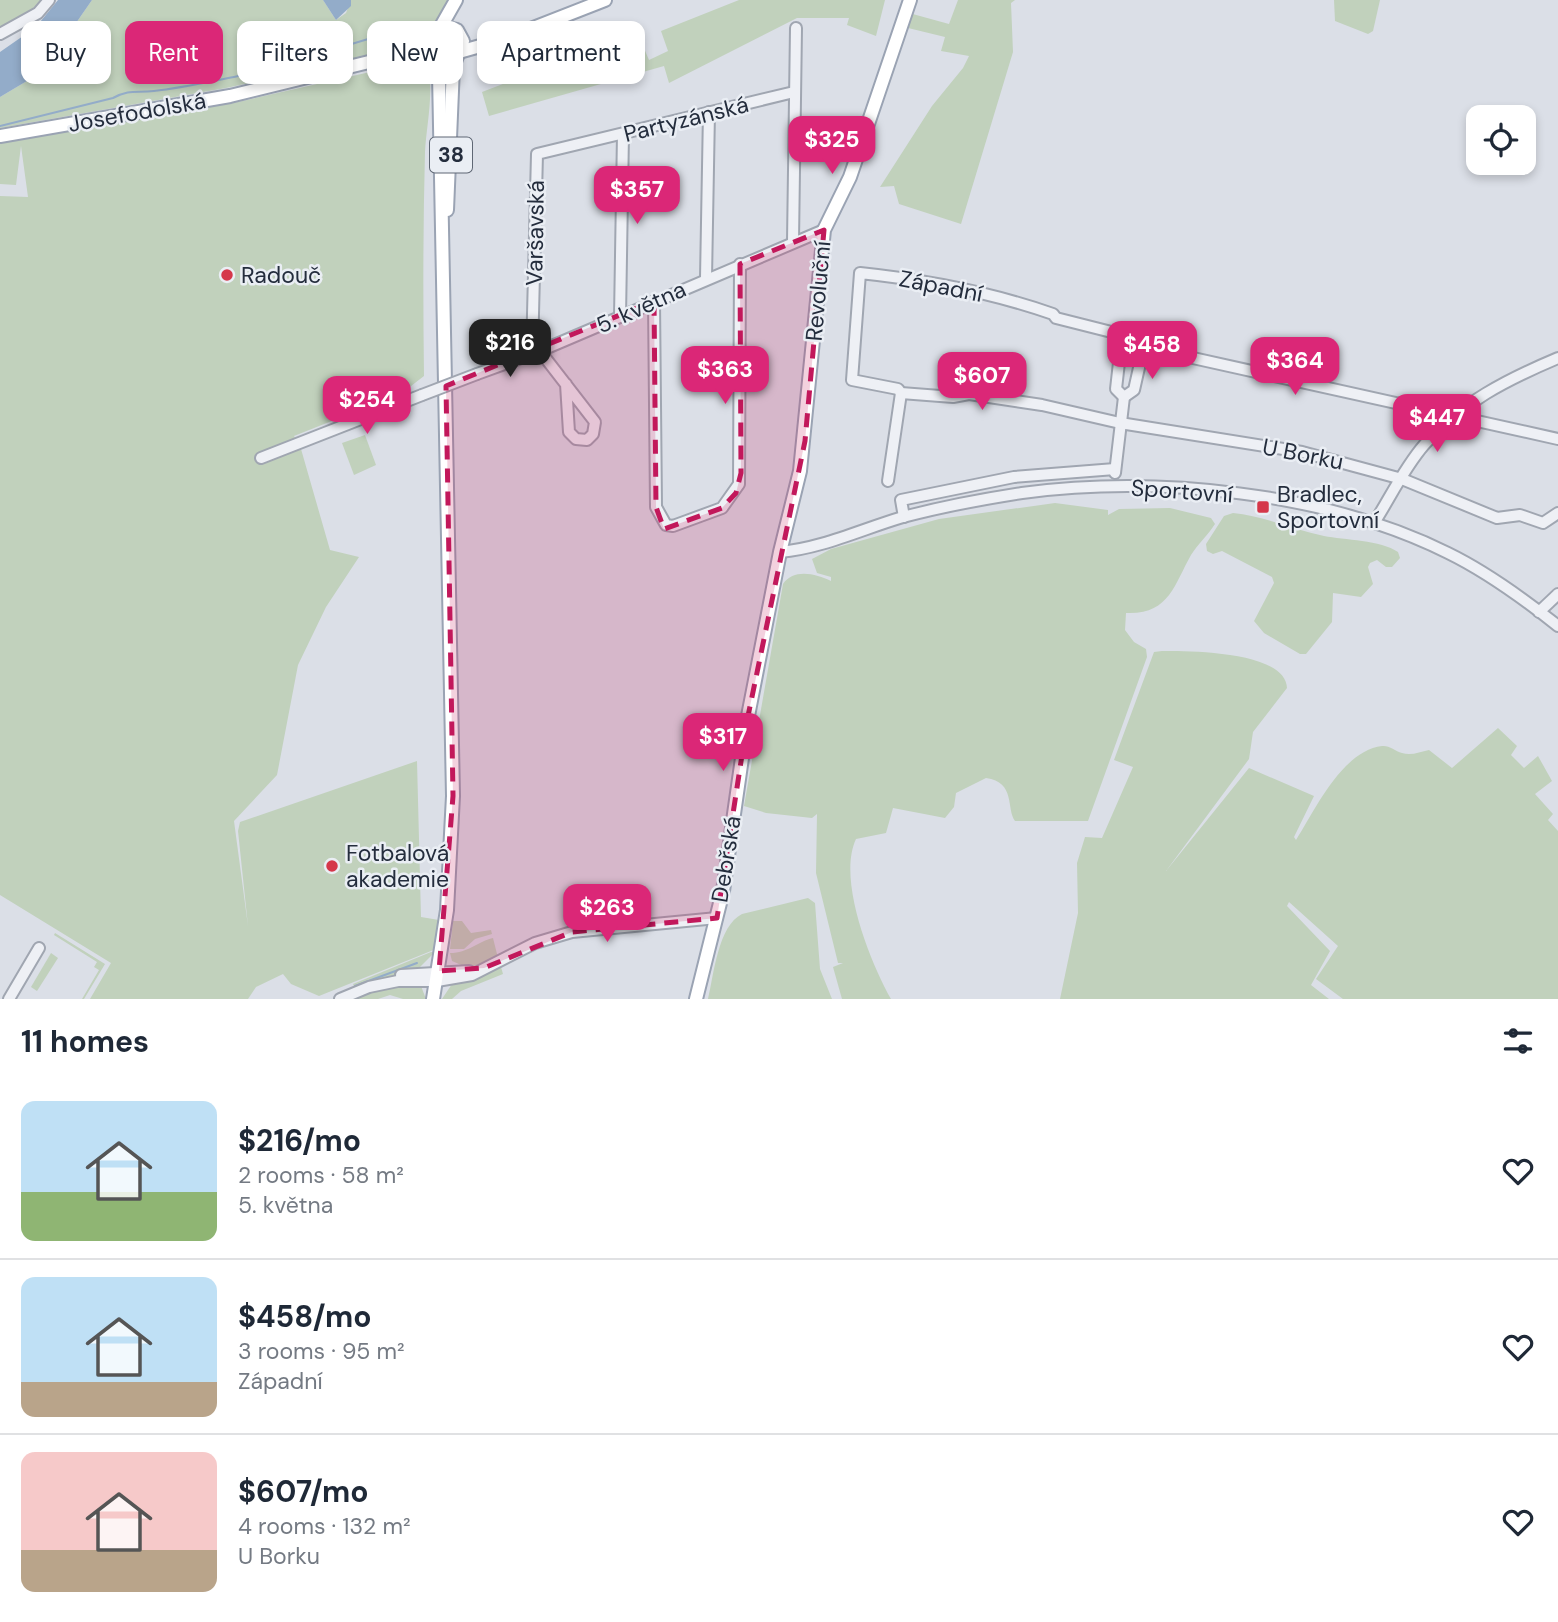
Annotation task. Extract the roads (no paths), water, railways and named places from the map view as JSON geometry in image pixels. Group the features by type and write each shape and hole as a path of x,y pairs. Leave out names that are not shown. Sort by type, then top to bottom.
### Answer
{"main road":[{"name":"38","path":"443,21 456,0"},
{"name":"38","path":"458,21 463,0"},
{"path":"548,21 605,0"},
{"name":"Revoluční","path":"780,552 805,441 824,230 850,177 910,0"},
{"name":"Josefodolská","path":"0,136 230,96 367,63"},
{"path":"439,84 439,115"},
{"name":"38","path":"433,999 450,873 453,796 439,115 442,84"},
{"name":"38","path":"443,259 451,158 452,84"},
{"name":"Debřská","path":"696,999 717,918 748,716 780,552"}],"street":[{"path":"0,34 38,13 49,0"},
{"path":"793,241 796,28"},
{"name":"Partyzánská","path":"537,154 794,92"},
{"path":"706,278 709,112"},
{"path":"620,317 623,134"},
{"name":"Varšavská","path":"536,352 537,154"},
{"name":"5. května","path":"261,458 536,352 824,230"},
{"path":"654,301 656,507 666,525 673,526 722,508 739,484 740,264"},
{"name":"Západní","path":"852,380 860,273 963,287 1122,336 1159,344 1166,352 1558,439"},
{"path":"1122,336 1116,388 1124,397"},
{"path":"1114,486 1124,397 1134,390 1145,341"},
{"path":"536,352 566,384 596,422 593,433 587,440 576,439 569,432 566,384"},
{"path":"1374,523 1423,446 1454,415 1506,379 1558,358"},
{"name":"U Borku","path":"852,380 898,389 901,393 953,397 969,394 1042,405 1120,423 1302,452 1402,479 1497,518 1520,515 1544,523 1558,513"},
{"path":"888,481 901,393"},
{"name":"Sportovní","path":"904,517 901,500 1014,477 1115,469"},
{"name":"Sportovní","path":"780,552 815,546 904,517 1022,493 1114,486 1229,494 1318,508 1374,523 1448,552 1558,626"},
{"path":"1539,612 1558,594"},
{"path":"340,999 398,975 438,976 495,965 535,943 572,932 717,918"},
{"path":"9,999 40,947"}],"water":[{"path":"58,0 92,0 77,21 41,21"},
{"path":"323,0 351,0 351,6 336,20"},
{"path":"21,37 22,84 0,97 0,52"}],"waterway":[{"path":"0,126 129,92 154,91 234,77 367,40"},
{"path":"355,986 417,963"}],"place":[{"name":"Radouč","path":"227,275"},
{"name":"Bradlec, Sportovní","path":"1263,507"},
{"name":"Fotbalová akademie","path":"332,866"}]}
